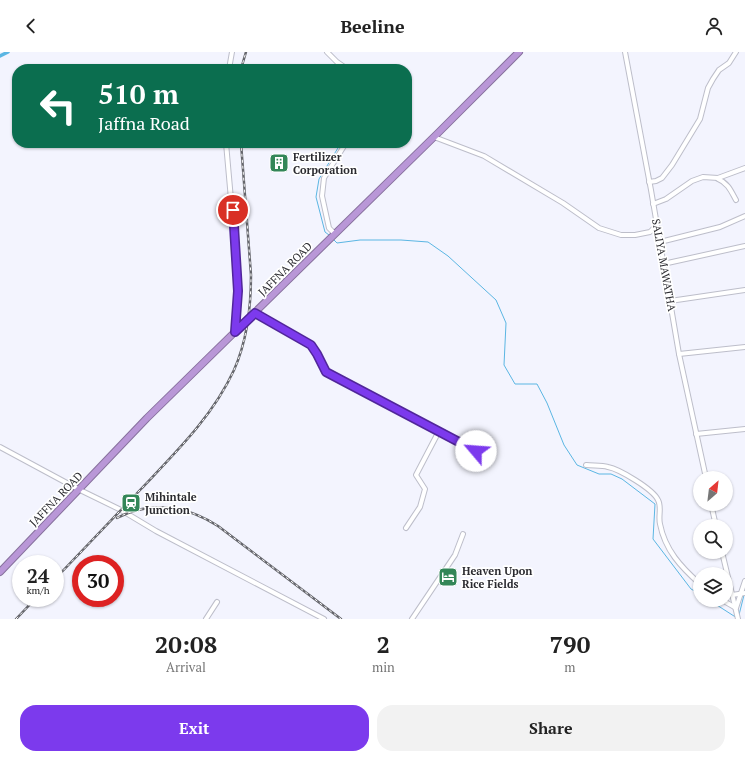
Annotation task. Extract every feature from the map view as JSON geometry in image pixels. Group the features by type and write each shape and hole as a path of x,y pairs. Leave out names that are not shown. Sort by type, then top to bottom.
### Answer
{"highway":[{"name":"JAFFNA ROAD","path":"0,572 147,418 519,52"}],"street":[{"path":"230,64 232,52"},
{"path":"327,52 340,64"},
{"name":"SALIYA MAWATHA","path":"625,52 679,354 704,471"},
{"path":"649,182 656,182 662,178 675,160 700,118 708,88 713,79 720,70 729,63 736,52"},
{"path":"434,137 484,156 563,203 599,228 621,234 635,234 650,232 656,224"},
{"path":"226,148 237,267 238,291 235,332"},
{"path":"332,236 322,196 324,178 343,148"},
{"path":"653,204 666,199 692,181 703,178 718,178 745,168"},
{"path":"718,178 729,186 736,200"},
{"path":"660,242 720,226 745,216"},
{"path":"663,264 745,246"},
{"path":"670,301 745,290"},
{"path":"255,313 311,345 326,372 485,455"},
{"path":"679,354 745,346"},
{"path":"696,434 745,429"},
{"path":"406,528 420,507 425,489 416,475 438,430"},
{"path":"0,446 78,489 121,510 156,531 324,619"},
{"path":"586,465 607,466 625,474 631,477 658,499 662,533 673,558 693,577"},
{"path":"412,619 455,555 463,534"},
{"path":"736,608 743,593 745,581"},
{"path":"733,595 743,593"},
{"path":"733,598 738,619"},
{"path":"206,619 217,602"}],"waterway":[{"path":"0,56 8,52"},
{"path":"329,235 325,232 316,197 319,179 338,148"},
{"path":"333,239 337,243 360,240 401,240 428,242 448,256 496,300 506,323 504,365 515,384 537,384 547,403 564,445 577,465 599,474 611,474 622,479 655,504 653,539 693,590"},
{"path":"739,615 744,595"},
{"path":"720,607 737,618"}],"railway":[{"path":"242,64 246,52"},
{"path":"64,570 193,433 216,403 234,370 245,335 251,287 241,148"},
{"path":"117,518 130,512 156,507 181,510 206,519 218,526 341,619"},
{"path":"16,619 27,607"}],"place":[{"name":"Fertilizer Corporation","path":"279,163"},
{"name":"Mihintale Junction","path":"131,503"},
{"name":"Heaven Upon Rice Fields","path":"448,577"}],"route":[{"path":"233,210 238,291 235,332 255,313 311,345 326,372 476,451"}]}
